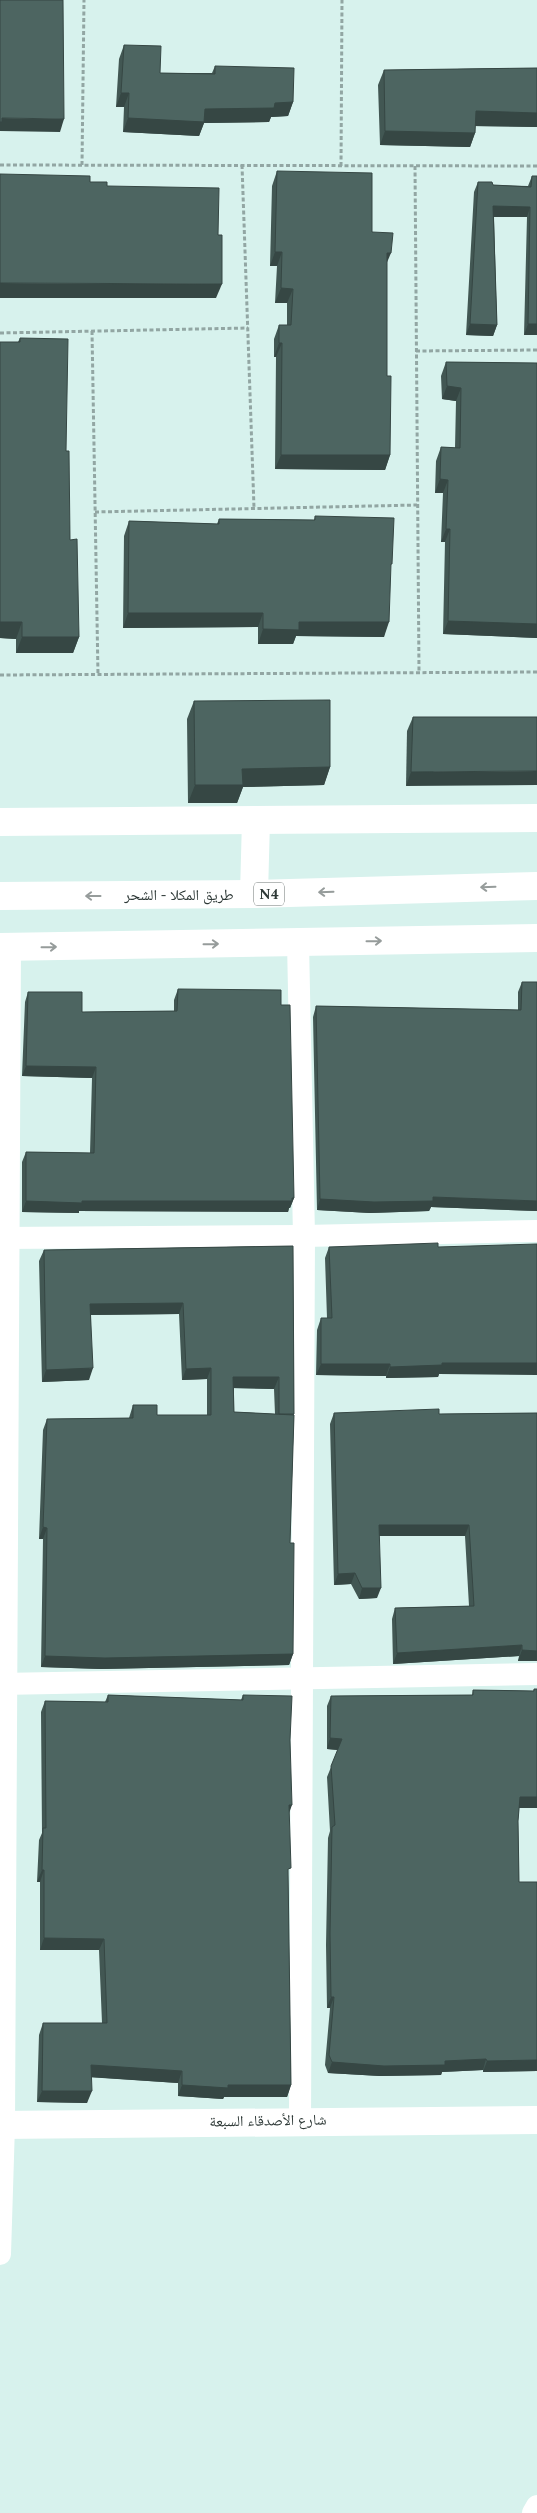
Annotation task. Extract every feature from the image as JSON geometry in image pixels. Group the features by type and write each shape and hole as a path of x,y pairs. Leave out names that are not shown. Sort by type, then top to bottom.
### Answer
{"main road":[{"path":"0,822 537,818"},
{"path":"254,894 256,820"},
{"name":"طريق المكلا - الشحر","path":"0,896 254,894 537,886"},
{"path":"5,947 537,938"},
{"name":"شارع الأصدقاء السبعة","path":"2,2125 537,2120"}],"street":[{"path":"298,942 304,1236 304,1679 300,2121"},
{"path":"0,2254 2,2125 5,947"},
{"path":"4,1238 304,1236 537,1231"},
{"path":"3,1684 537,1674"},
{"path":"533,2513 537,2506"}],"path":[{"path":"82,165 84,0"},
{"path":"341,166 342,0"},
{"path":"0,164 537,166"},
{"path":"242,165 254,508"},
{"path":"414,166 419,672"},
{"path":"0,332 248,328"},
{"path":"92,331 98,674"},
{"path":"416,351 537,350"},
{"path":"95,512 417,505"},
{"path":"0,675 537,672"}],"building":[{"path":"0,0 63,0 64,119 2,118 2,122 0,122"},
{"path":"124,45 161,46 160,73 215,74 215,66 294,68 293,102 275,103 274,108 205,109 204,122 128,118 129,93 121,93"},
{"path":"537,68 537,113 476,111 475,133 385,131 384,70"},
{"path":"277,171 372,173 372,232 393,233 391,253 387,253 387,376 391,376 390,455 281,455 282,343 279,343 279,325 291,325 293,289 281,288 282,252 275,252"},
{"path":"0,174 90,176 90,182 107,182 107,186 219,188 218,235 222,235 222,284 0,283"},
{"path":"532,176 537,176 537,324 528,324 530,207 493,206 497,325 470,324 478,182 492,182 493,185 531,187"},
{"path":"20,338 68,339 66,451 69,451 70,540 77,539 79,637 22,637 22,622 0,622 0,342 20,342"},
{"path":"446,362 537,363 537,624 448,621 450,529 446,529 448,480 440,479 441,447 460,448 461,388 447,386"},
{"path":"315,516 394,518 389,622 299,622 299,630 263,629 263,613 128,613 129,521 219,524 219,519 315,520"},
{"path":"330,700 330,767 242,769 243,785 195,785 194,701"},
{"path":"413,717 537,717 537,771 411,772"},
{"path":"522,982 537,982 537,1201 433,1197 433,1201 374,1202 320,1199 316,1006 521,1010"},
{"path":"178,989 281,990 281,1005 290,1005 294,1198 292,1198 292,1201 82,1201 82,1203 26,1201 26,1152 94,1153 96,1067 26,1066 28,992 82,992 82,1012 177,1011"},
{"path":"438,1243 438,1247 537,1244 537,1363 442,1363 442,1365 390,1367 390,1364 321,1364 321,1318 332,1318 329,1247"},
{"path":"293,1246 294,1414 279,1414 279,1377 233,1377 234,1412 294,1415 290,1543 294,1543 293,1654 105,1658 45,1656 47,1528 43,1527 47,1419 133,1418 133,1405 157,1405 157,1415 211,1415 211,1368 186,1369 183,1303 90,1304 93,1368 46,1370 44,1250"},
{"path":"439,1409 439,1414 537,1413 537,1651 522,1650 522,1645 397,1653 395,1608 474,1606 469,1525 379,1525 381,1588 362,1588 355,1573 338,1574 334,1413"},
{"path":"534,1689 537,1689 537,1797 520,1797 518,1821 519,1882 537,1882 537,2060 487,2061 486,2059 445,2061 445,2065 384,2066 332,2062 329,2055 334,1997 331,1997 330,1934 332,1827 335,1825 331,1766 342,1739 330,1738 331,1696 473,1695 473,1690 534,1691"},
{"path":"108,1695 243,1700 243,1695 292,1696 290,1740 292,1805 289,1805 291,1868 288,1869 291,2085 228,2085 228,2088 182,2085 182,2071 91,2065 92,2091 42,2091 43,2023 107,2023 104,1939 44,1938 44,1870 42,1870 43,1828 46,1828 45,1701 108,1702"}]}
